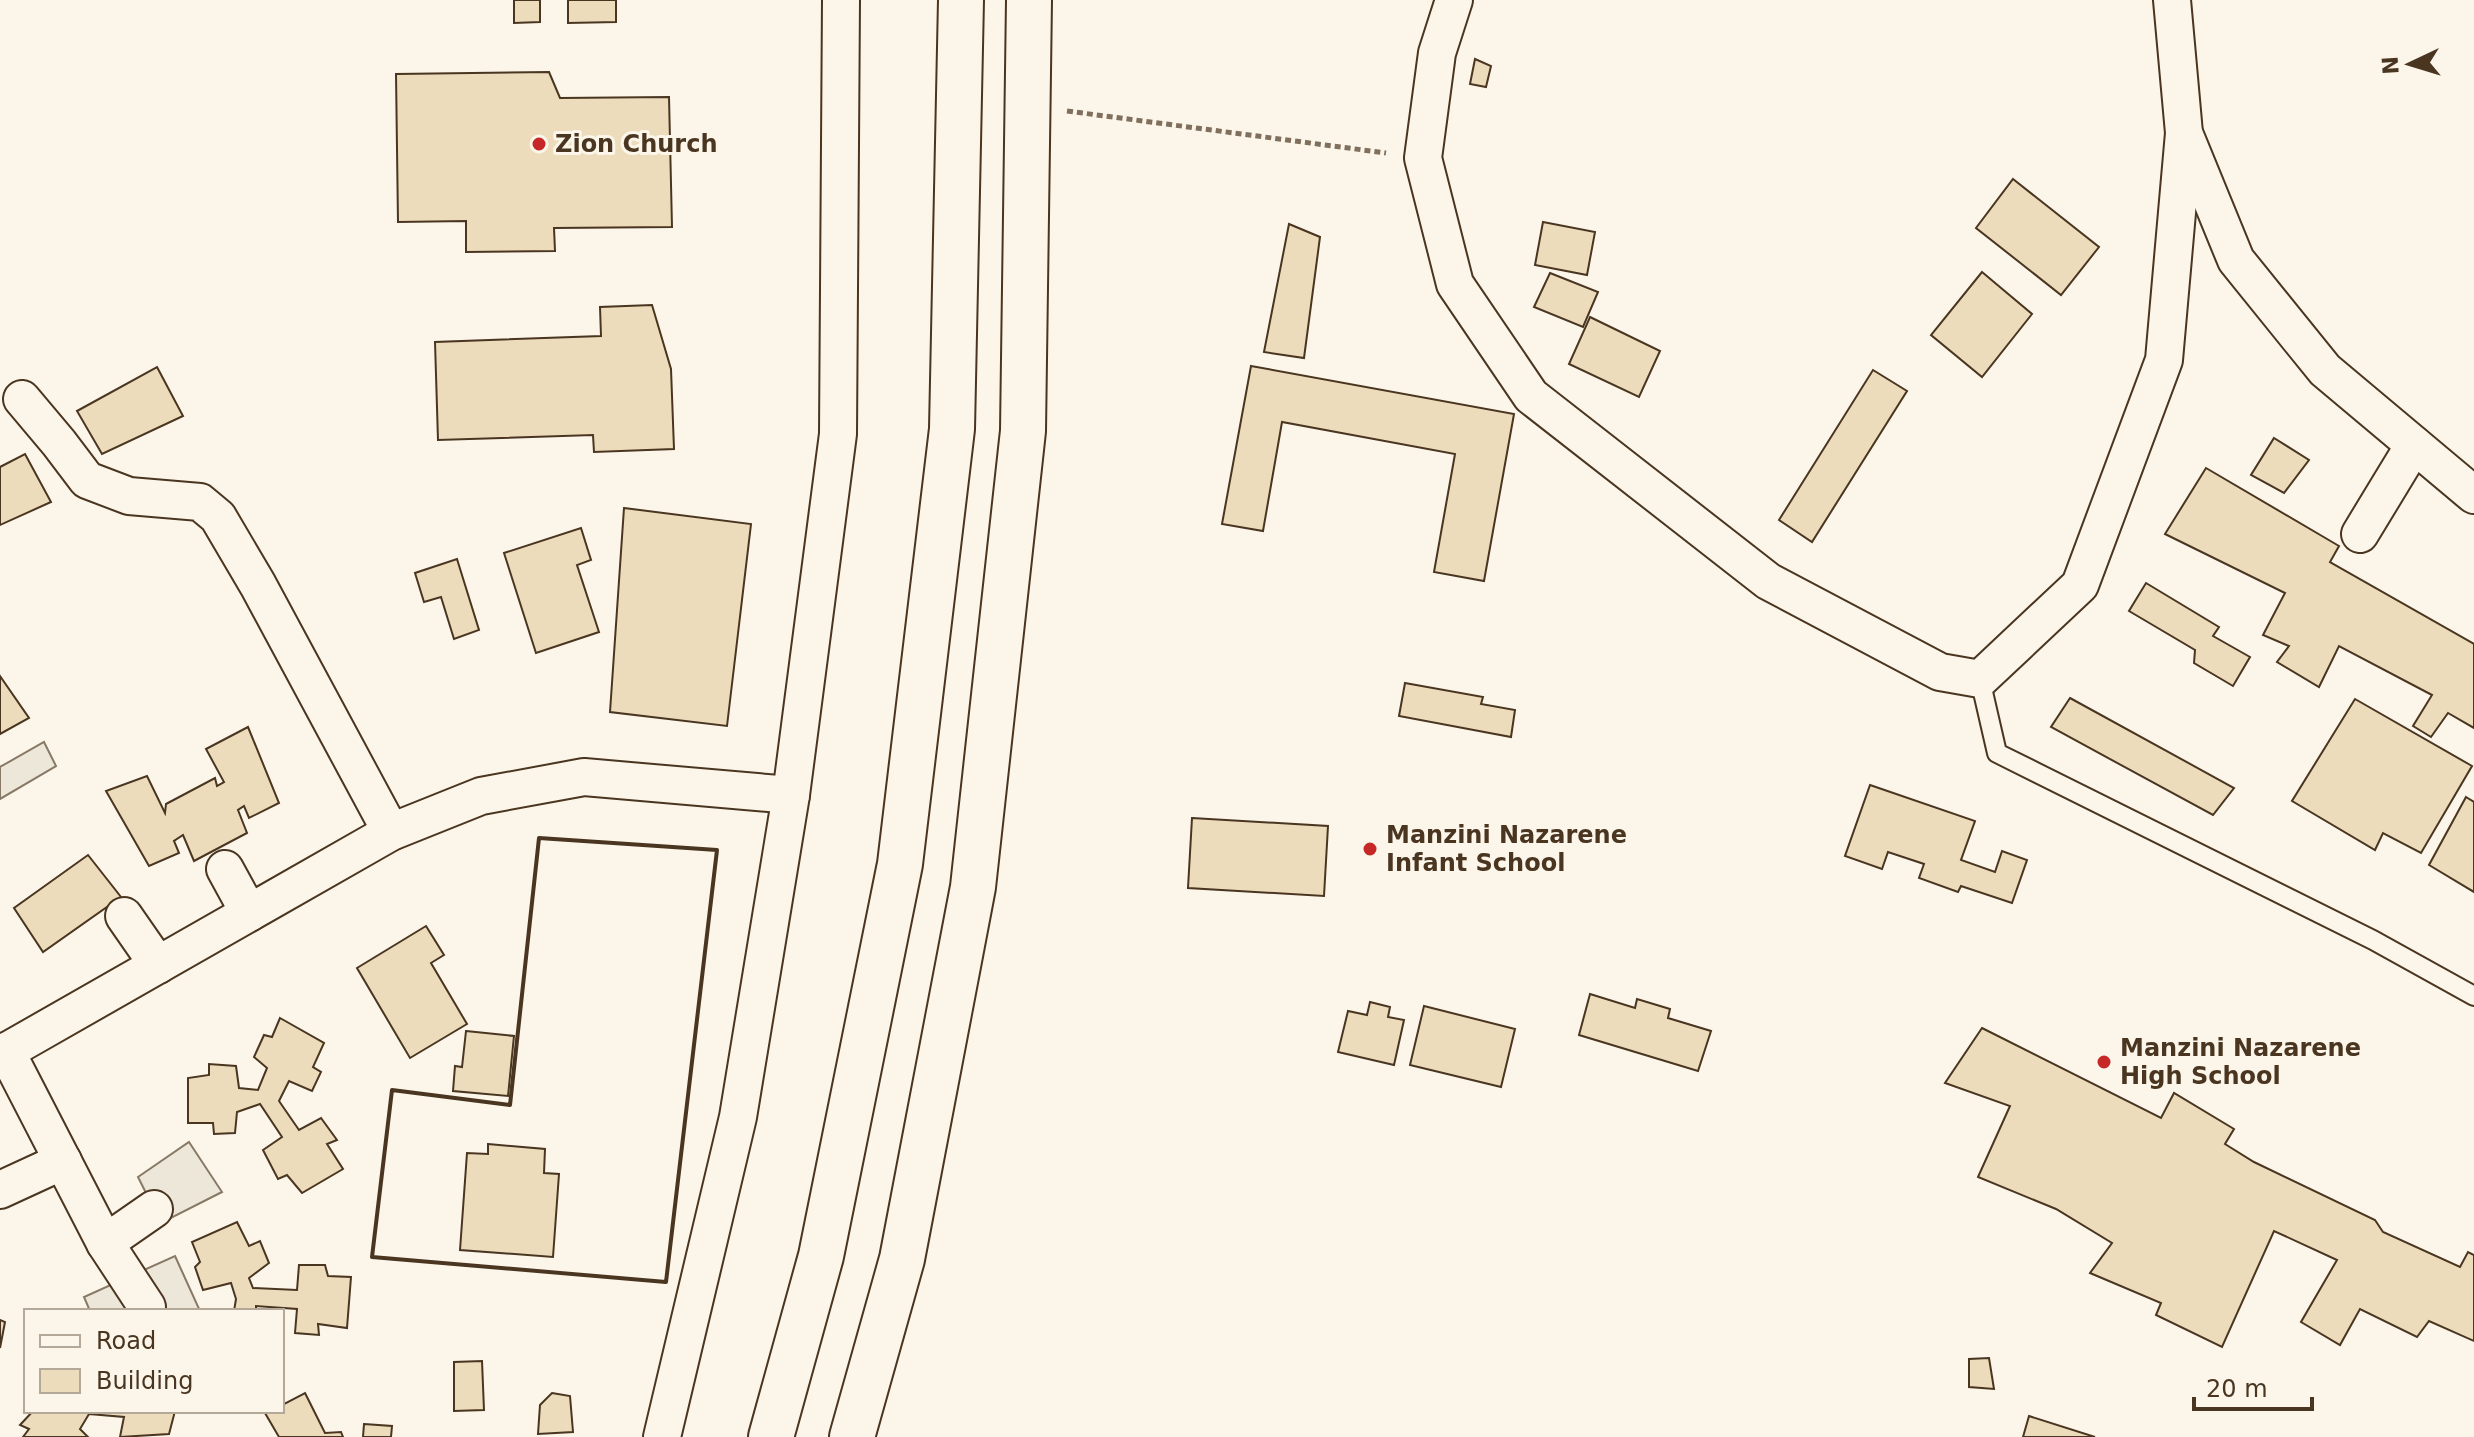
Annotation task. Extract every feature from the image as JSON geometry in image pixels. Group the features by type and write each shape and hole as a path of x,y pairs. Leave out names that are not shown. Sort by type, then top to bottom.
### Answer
{"highway":[{"path":"771,1437 821,1256 900,864 952,429 961,0"},
{"path":"852,1437 902,1259 973,887 1023,431 1029,0"}],"street":[{"path":"662,1437 738,1117 791,795 838,434 841,0"},
{"path":"1454,0 1437,53 1423,158 1455,284 1531,396 1768,581 1940,672 1980,679 2080,585 2164,360 2184,133 2172,0"},
{"path":"2184,133 2236,260 2325,370 2474,495"},
{"path":"22,399 87,480 129,496 200,502 218,517 391,832"},
{"path":"2360,534 2414,445"},
{"path":"147,1307 105,1243 3,1053 391,832 481,796 584,777 791,795"},
{"path":"225,869 249,913"},
{"path":"124,916 158,965"},
{"path":"0,1190 63,1161"},
{"path":"105,1243 154,1209"}],"lane":[{"path":"1980,679 1997,753 2373,940 2474,996"}],"path":[{"path":"1027,106 1423,158"}],"shaded area":[{"path":"44,742 56,766 0,799 0,767"},
{"path":"189,1142 222,1192 161,1223 138,1177"},
{"path":"175,1256 199,1309 89,1309 84,1297"}],"building":[{"path":"514,0 540,0 540,22 514,23"},
{"path":"568,0 616,0 616,22 568,23"},
{"path":"1475,59 1491,66 1486,87 1470,84"},
{"path":"549,72 560,98 669,97 672,227 554,228 555,251 466,252 466,221 398,222 396,74"},
{"path":"2013,179 2099,247 2061,295 1976,228"},
{"path":"1543,222 1595,232 1587,275 1535,265"},
{"path":"1289,224 1320,237 1304,358 1264,352"},
{"path":"1982,272 2032,314 1982,377 1931,335"},
{"path":"1550,273 1598,292 1583,327 1534,307"},
{"path":"652,305 671,369 674,449 594,452 593,435 438,440 435,342 601,336 600,307"},
{"path":"1590,317 1660,351 1639,397 1569,364"},
{"path":"1251,366 1514,414 1484,581 1434,572 1455,454 1282,422 1263,531 1222,524"},
{"path":"157,367 183,416 102,454 77,411"},
{"path":"1873,370 1907,391 1812,542 1779,520"},
{"path":"2274,438 2309,460 2284,493 2251,475"},
{"path":"25,454 51,502 0,525 0,467"},
{"path":"2206,468 2339,546 2330,562 2474,644 2474,728 2448,713 2431,737 2413,726 2432,695 2339,646 2319,687 2277,662 2289,646 2263,635 2285,593 2165,534"},
{"path":"624,508 751,524 727,726 610,712"},
{"path":"581,528 591,560 577,565 599,632 536,653 504,553"},
{"path":"457,559 479,630 454,639 441,597 424,602 415,573"},
{"path":"2146,583 2219,627 2213,636 2250,657 2233,686 2194,663 2195,650 2129,611"},
{"path":"0,676 29,718 0,734"},
{"path":"1405,683 1483,697 1481,704 1515,710 1511,737 1399,716"},
{"path":"2070,698 2234,788 2213,815 2051,727"},
{"path":"2355,699 2472,766 2421,853 2383,833 2375,850 2292,801"},
{"path":"248,727 279,803 249,818 244,806 238,810 247,833 194,861 183,835 174,841 179,853 149,866 106,791 147,776 165,813 166,804 215,778 217,786 224,782 206,749"},
{"path":"1870,785 1975,821 1961,860 1995,872 2002,851 2027,860 2012,903 1961,886 1958,892 1919,878 1924,864 1888,852 1882,869 1845,856"},
{"path":"2466,797 2474,802 2474,892 2429,865"},
{"path":"1192,818 1328,826 1324,896 1188,888"},
{"path":"88,855 121,897 43,952 14,908"},
{"path":"426,926 444,955 431,963 467,1024 410,1058 357,968"},
{"path":"1590,994 1635,1008 1637,999 1670,1009 1668,1018 1711,1031 1698,1071 1579,1035"},
{"path":"1370,1002 1390,1007 1388,1017 1404,1020 1394,1065 1338,1052 1348,1011 1367,1015"},
{"path":"1424,1006 1515,1029 1501,1087 1410,1065"},
{"path":"280,1018 324,1043 313,1067 321,1072 312,1091 289,1081 279,1101 299,1130 321,1118 337,1140 327,1144 343,1169 302,1193 287,1175 278,1179 263,1150 282,1137 260,1104 237,1112 235,1133 214,1134 213,1123 188,1123 188,1078 209,1075 209,1064 236,1066 239,1088 258,1090 267,1068 254,1057 264,1035 272,1037"},
{"path":"1982,1028 2161,1118 2174,1093 2234,1129 2225,1144 2254,1162 2375,1220 2383,1232 2460,1267 2468,1252 2474,1255 2474,1341 2429,1321 2417,1337 2360,1309 2340,1345 2301,1322 2337,1260 2274,1231 2222,1347 2156,1315 2161,1303 2090,1273 2112,1243 2056,1209 1978,1177 2010,1106 1945,1083"},
{"path":"466,1031 514,1036 508,1096 453,1091 455,1066 462,1067"},
{"path":"488,1144 545,1149 544,1173 559,1174 553,1257 460,1250 467,1153 488,1154"},
{"path":"237,1222 249,1246 260,1241 269,1263 249,1278 253,1288 297,1290 299,1265 325,1265 328,1276 351,1277 347,1328 318,1324 319,1335 295,1333 297,1309 256,1306 256,1309 234,1309 236,1299 231,1283 203,1290 195,1267 200,1262 192,1242"},
{"path":"0,1320 5,1322 0,1348"},
{"path":"1989,1358 1994,1389 1969,1387 1969,1359"},
{"path":"482,1361 484,1410 454,1411 454,1362"},
{"path":"305,1393 325,1433 341,1432 343,1437 279,1437 265,1413 284,1413 284,1404"},
{"path":"552,1393 570,1396 573,1432 538,1434 540,1405"},
{"path":"31,1413 174,1413 169,1434 120,1437 124,1417 89,1414 80,1429 88,1437 23,1437 29,1429 20,1425"},
{"path":"2029,1416 2095,1437 2023,1437"},
{"path":"364,1424 392,1426 391,1437 363,1437"}],"wall":[{"path":"539,838 717,850 666,1282 372,1257 392,1090 510,1105 539,838"}],"place":[{"name":"Zion Church","path":"539,144"},
{"name":"Manzini Nazarene Infant School","path":"1370,849"},
{"name":"Manzini Nazarene High School","path":"2104,1062"}]}
